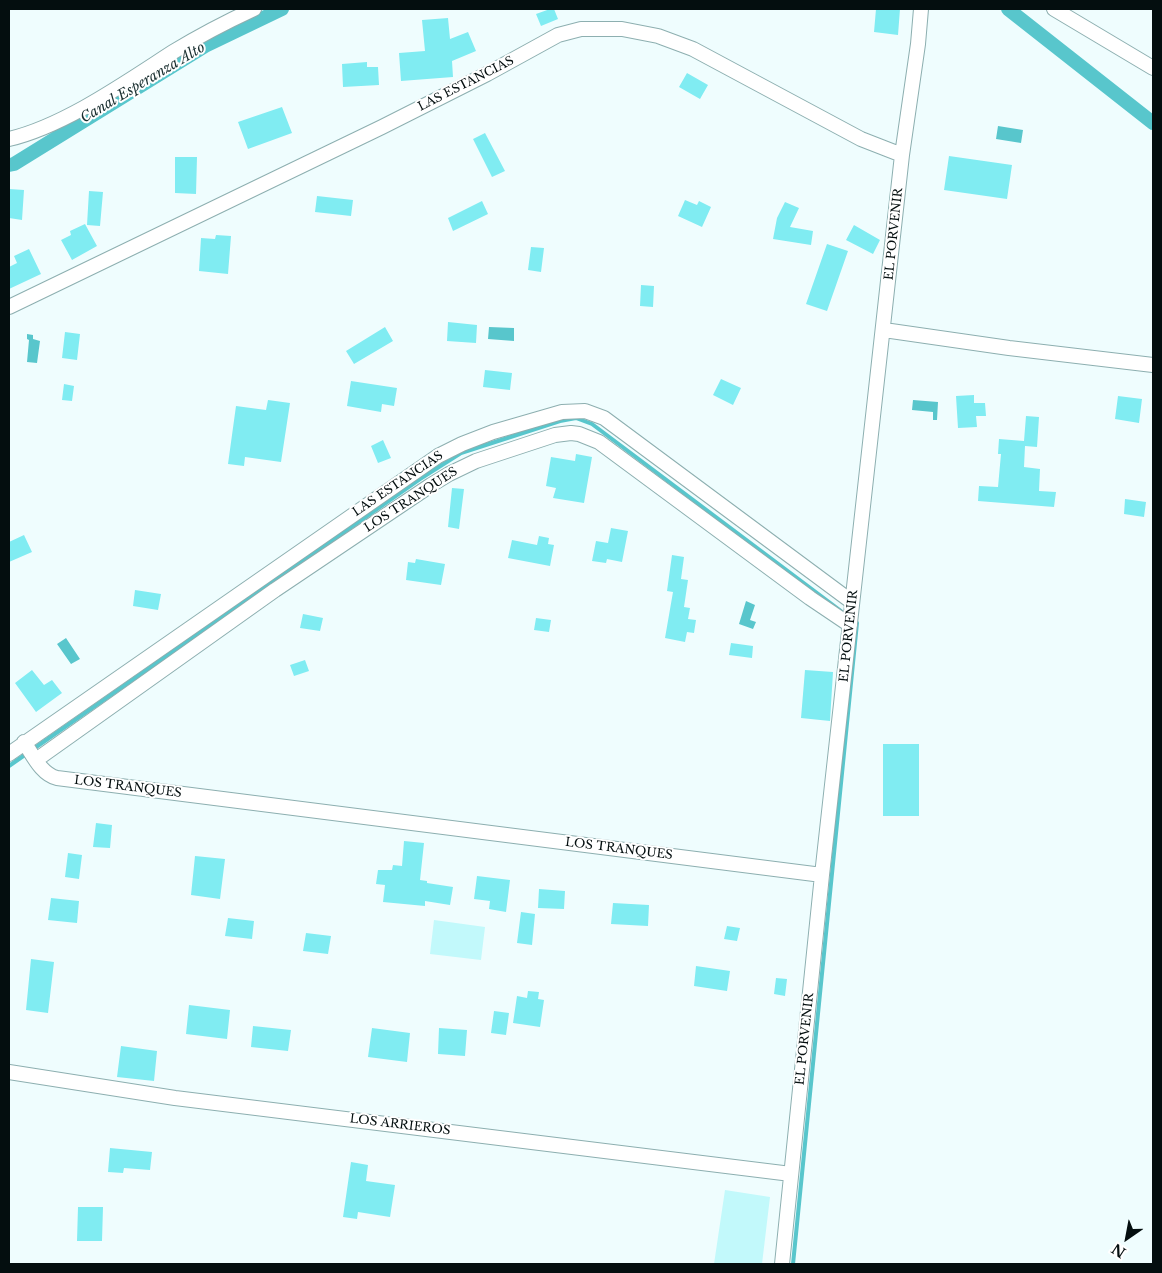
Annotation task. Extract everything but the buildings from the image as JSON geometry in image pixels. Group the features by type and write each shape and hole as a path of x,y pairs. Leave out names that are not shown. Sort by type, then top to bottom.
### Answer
{"street":[{"path":"9,139 40,129 104,96 194,40 254,9"},
{"name":"EL PORVENIR","path":"782,1264 852,602 884,330 902,155 918,44 921,9"},
{"path":"1054,9 1153,68"},
{"name":"LAS ESTANCIAS","path":"9,307 382,127 487,74 558,35 581,29 622,29 658,36 676,42 693,49 861,139 902,155"},
{"path":"884,330 1009,348 1153,365"},
{"name":"LAS ESTANCIAS","path":"9,754 438,456 477,438 562,412 585,411 599,416 612,424 852,602"},
{"name":"LOS TRANQUES","path":"36,760 275,590 449,474 476,461 562,434 571,433 586,436 599,442 810,598 850,625"},
{"path":"404,480 414,496"},
{"name":"LOS TRANQUES","path":"24,742 45,772 57,778 822,875"},
{"name":"LOS ARRIEROS","path":"9,1072 175,1098 791,1174"}],"shaded area":[{"path":"434,920 485,927 481,960 430,954"},
{"path":"725,1190 770,1197 762,1264 714,1264"}],"water":[{"path":"998,126 1023,130 1021,143 996,139"},
{"path":"489,327 514,328 514,341 488,339"},
{"path":"27,334 33,335 33,339 40,341 37,363 27,362 29,340 27,339"},
{"path":"913,400 938,402 937,420 933,420 933,412 912,410"},
{"path":"746,601 755,605 750,620 756,622 753,629 739,624"},
{"path":"66,638 80,659 71,664 57,644"}],"waterway":[{"name":"Canal Esperanza Alto","path":"9,165 14,164 205,46 282,9"},
{"name":"Canal Esperanza Alto","path":"1008,9 1153,123"},
{"path":"9,766 420,479 461,453 560,421 576,418 592,424 841,611"},
{"path":"793,1264 857,623 854,621"}]}
